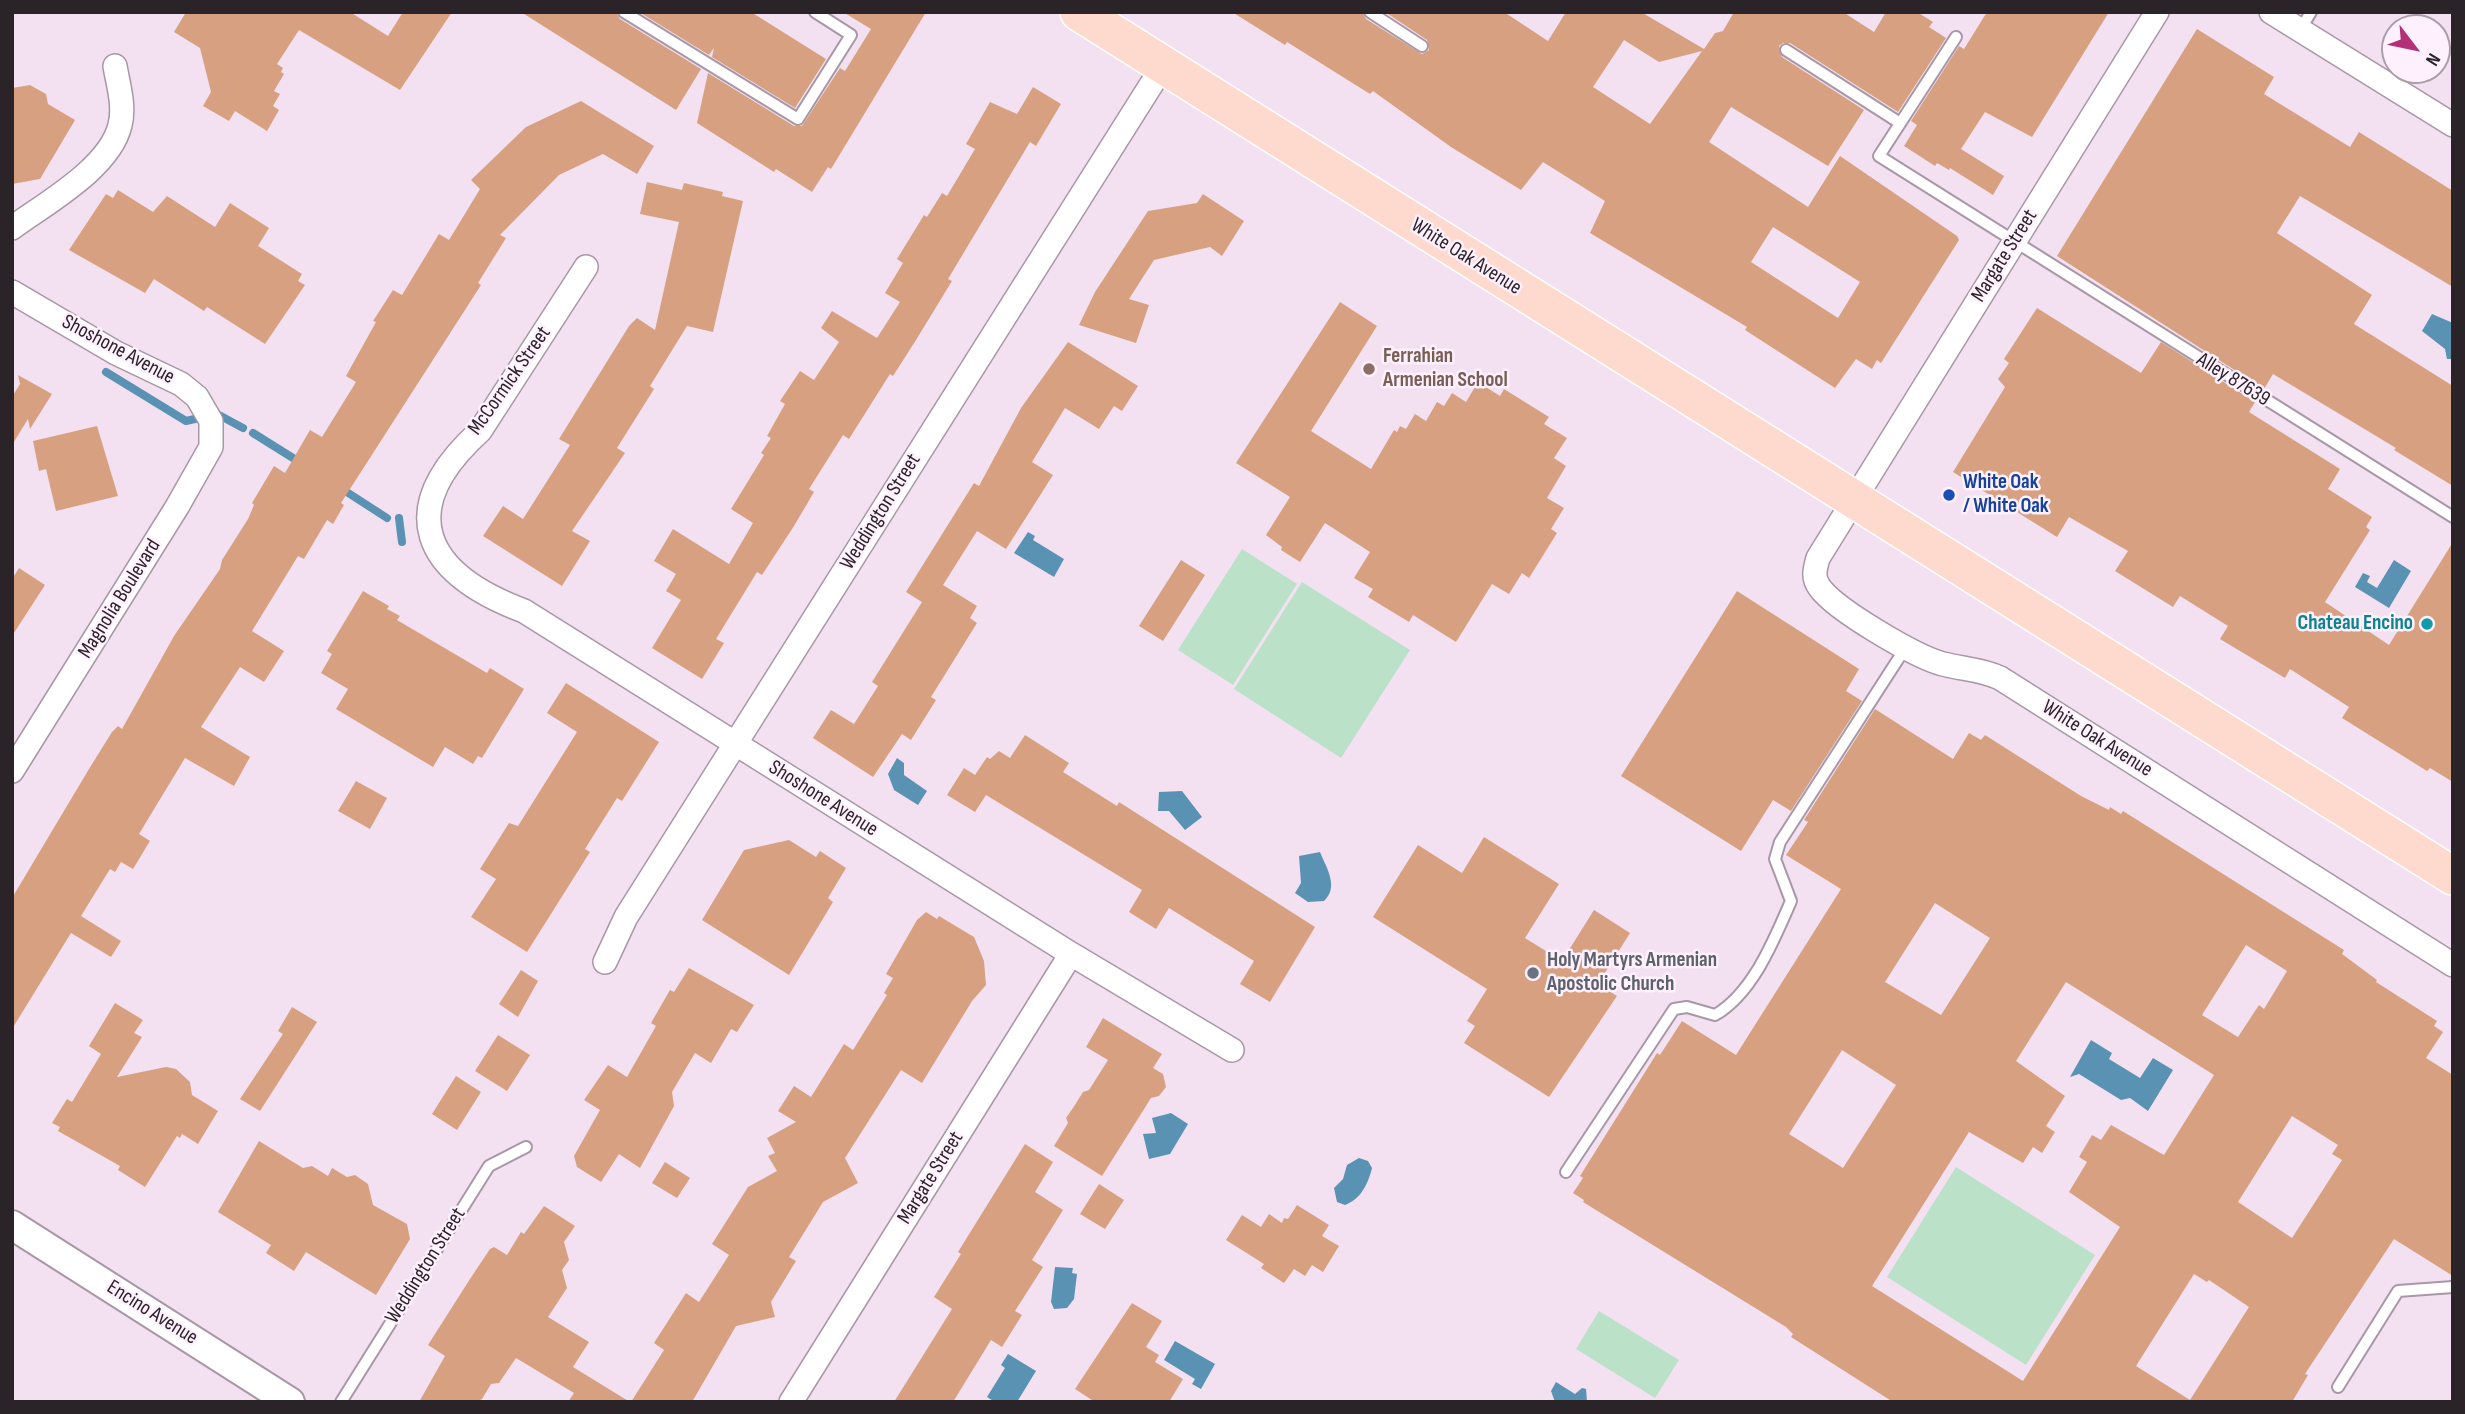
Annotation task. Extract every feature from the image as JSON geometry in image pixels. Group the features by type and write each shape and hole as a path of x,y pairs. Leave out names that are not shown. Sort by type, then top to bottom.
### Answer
{"main road":[{"name":"White Oak Avenue","path":"1079,12 2453,876"}],"street":[{"name":"Margate Street","path":"1854,499 2157,12"},
{"path":"2271,12 2306,21 2453,125"},
{"path":"12,228 93,168 113,142 120,125 122,105 116,66"},
{"name":"Weddington Street","path":"605,962 626,917 1163,66"},
{"name":"McCormick Street","path":"429,535 428,509 438,481 457,452 480,431 586,267"},
{"name":"Shoshone Avenue","path":"12,292 116,353 181,384 197,397 211,421"},
{"name":"Magnolia Boulevard","path":"12,771 198,471 211,447 211,421"},
{"name":"White Oak Avenue","path":"1854,499 1818,558 1814,572 1818,586 1833,602 1906,647 1942,664 1984,671 2000,678 2453,965"},
{"name":"Shoshone Avenue","path":"429,535 443,560 467,583 494,599 524,611 1071,954 1231,1050"},
{"name":"Margate Street","path":"791,1402 1071,954"},
{"name":"Encino Avenue","path":"12,1225 290,1402"}],"lane":[{"path":"624,12 798,119 851,36 815,12"},
{"path":"1370,12 1422,46"},
{"path":"1786,50 1900,123 1955,37"},
{"name":"Alley 87639","path":"1900,123 1879,156 2013,243 2453,517"},
{"path":"1566,1172 1674,1009 1688,1007 1715,1015 1731,1005 1750,978 1774,939 1791,901 1776,859 1780,842 1906,647"},
{"name":"Weddington Street","path":"341,1402 489,1166 526,1147"},
{"path":"2338,1387 2398,1291 2453,1287"}],"green space":[{"path":"1242,549 1297,584 1233,685 1178,650"},
{"path":"1302,582 1410,650 1341,758 1234,689"},
{"path":"1956,1167 2095,1255 2026,1365 1887,1277"},
{"path":"1599,1311 1679,1360 1655,1398 1576,1349"}],"water":[{"path":"2432,314 2453,323 2453,359 2447,359 2445,349 2422,331"},
{"path":"1028,532 1035,536 1033,540 1064,559 1054,577 1014,553"},
{"path":"2394,560 2411,571 2389,608 2355,587 2363,573 2370,576 2367,582 2377,588"},
{"path":"897,758 904,763 904,775 927,791 918,805 894,790 888,774"},
{"path":"1182,791 1202,817 1185,830 1169,811 1158,811 1159,792"},
{"path":"1320,852 1328,871 1331,890 1324,901 1308,902 1295,893 1301,883 1299,856"},
{"path":"2091,1040 2112,1053 2109,1059 2140,1078 2153,1058 2173,1070 2148,1111 2130,1098 2121,1100 2079,1074 2070,1077"},
{"path":"1171,1113 1188,1124 1170,1154 1149,1159 1143,1134 1156,1133 1152,1118"},
{"path":"1359,1158 1368,1161 1372,1168 1366,1185 1360,1195 1351,1202 1345,1205 1337,1202 1334,1188 1343,1179 1347,1165"},
{"path":"1055,1267 1073,1268 1072,1273 1077,1274 1074,1299 1067,1308 1054,1309 1051,1302"},
{"path":"1175,1341 1215,1364 1201,1389 1192,1384 1195,1379 1164,1360"},
{"path":"1008,1354 1036,1371 1017,1402 995,1402 987,1397 1005,1368 1001,1365"},
{"path":"1556,1382 1575,1394 1582,1388 1586,1389 1587,1402 1555,1402 1551,1391"}],"building":[{"path":"186,12 350,12 388,36 403,12 452,12 400,90 299,30 277,64 283,68 281,72 284,74 274,91 280,94 273,106 279,110 267,131 235,111 229,121 203,106 211,92 200,48 174,32"},
{"path":"521,12 616,12 620,19 701,69 676,110"},
{"path":"639,12 751,12 826,59 795,108 712,57 714,48 709,55"},
{"path":"843,12 926,12 831,169 828,167 812,192 776,169 774,172 697,123 708,73 794,126 802,126 840,68 845,71 871,29"},
{"path":"1232,12 1362,12 1366,19 1422,54 1429,50 1427,40 1385,12 1504,12 1548,41 1566,12 1641,12 1704,49 1715,33 1723,31 1734,12 1843,12 1874,32 1886,12 1917,12 1933,22 1929,27 1946,38 1898,112 1790,43 1779,46 1782,57 1864,110 1828,166 1731,107 1709,142 1808,207 1840,156 1957,236 1959,240 1881,363 1877,360 1872,369 1856,359 1835,388 1745,330 1747,327 1590,233 1605,201 1543,162 1521,190 1451,147 1373,91 1370,94 1287,42 1285,45","holes":["1624,40 1659,62 1702,51 1650,124 1593,87","1773,227 1860,282 1838,318 1751,262"]},
{"path":"1987,12 2109,12 2032,137 1985,112 1961,149 2004,176 1993,195 1950,168 1949,170 1937,163 1935,166 1904,146 1917,125 1911,121 1959,46 1964,49"},
{"path":"2197,29 2274,77 2264,94 2350,147 2359,132 2453,191 2453,287 2300,196 2277,233 2372,295 2354,324 2453,386 2453,486 2394,450 2396,448 2273,374 2264,389 2057,256"},
{"path":"30,85 46,94 48,104 75,120 40,179 12,184 12,88"},
{"path":"1033,87 1061,104 1036,146 1030,142 948,279 952,281 893,376 890,374 849,439 843,435 809,489 814,492 794,526 762,575 757,572 716,639 724,643 702,679 652,648 681,600 666,591 676,574 654,561 673,529 729,564 753,523 731,509 764,455 761,453 771,438 767,436 785,404 780,401 800,371 814,380 839,342 821,328 832,311 877,338 900,302 885,293 903,263 897,259 924,215 927,217 942,193 947,196 975,149 966,144 990,102 1017,114"},
{"path":"581,101 654,146 637,174 603,154 559,175 500,235 506,238 478,283 481,285 341,503 344,505 333,524 327,520 304,559 298,556 252,631 284,651 264,682 240,667 201,727 250,757 234,786 185,758 139,834 150,841 133,869 121,862 115,872 110,869 81,916 121,941 111,957 71,933 12,1029 12,898 112,732 118,726 122,729 174,636 220,569 222,560 248,519 254,505 252,503 274,466 285,473 310,430 322,437 356,382 346,376 376,322 373,321 393,290 402,295 439,234 449,240 480,189 471,180 526,127"},
{"path":"647,182 682,190 684,183 723,192 722,196 743,201 713,332 687,326 650,386 654,389 617,448 625,453 572,531 590,541 562,586 483,536 503,506 523,519 570,445 559,439 629,326 637,318 655,330 679,222 640,214"},
{"path":"118,190 153,212 167,196 215,227 230,203 269,228 258,246 302,274 298,281 305,285 265,344 207,307 204,311 154,279 145,293 69,250 106,194 113,198"},
{"path":"1203,194 1244,221 1222,256 1210,247 1154,260 1129,299 1149,305 1136,343 1079,325 1095,292 1148,211 1197,203"},
{"path":"1340,302 1377,326 1311,431 1371,469 1394,430 1397,432 1400,426 1406,429 1415,414 1426,421 1437,402 1444,406 1452,393 1466,402 1478,382 1500,396 1504,389 1549,417 1544,424 1567,438 1554,458 1566,466 1547,498 1564,508 1551,529 1557,533 1529,578 1522,573 1509,594 1492,584 1456,642 1413,615 1409,622 1368,597 1373,589 1354,578 1370,552 1325,523 1300,562 1281,550 1282,547 1266,535 1290,497 1236,463"},
{"path":"2037,308 2141,373 2161,342 2255,402 2249,412 2340,469 2328,489 2372,517 2366,527 2370,530 2325,602 2389,645 2453,542 2453,782 2430,768 2427,771 2342,718 2349,707 2290,669 2285,678 2220,639 2228,626 2180,596 2173,607 2115,571 2128,551 2069,517 2057,537 1953,472 2005,387 1998,379 2009,363 2004,359"},
{"path":"1068,342 1138,386 1122,411 1114,406 1099,429 1065,408 1032,462 1053,475 1006,549 977,531 943,585 977,606 970,618 977,623 931,697 936,700 911,740 902,734 873,777 813,738 831,710 854,724 878,686 872,682 922,602 906,592 974,483 979,486 1021,408"},
{"path":"18,375 52,394 30,429 28,419 12,445 12,397 20,384"},
{"path":"97,426 118,496 56,511 46,469 39,471 33,441"},
{"path":"1181,560 1205,575 1163,641 1139,626"},
{"path":"19,568 45,585 12,636 12,579"},
{"path":"363,591 389,606 387,609 400,616 397,620 487,673 490,668 524,689 482,758 478,756 473,764 445,747 433,767 336,709 348,689 321,673 332,654 327,651"},
{"path":"1737,591 1859,669 1846,691 1862,701 1791,811 1773,800 1741,851 1621,776"},
{"path":"566,683 659,742 622,801 617,798 585,849 590,852 527,952 471,917 496,879 480,869 509,823 518,826 577,732 547,713"},
{"path":"1875,709 1953,759 1969,733 1981,740 1985,735 2081,796 2109,810 2110,807 2121,814 2123,811 2344,950 2342,954 2377,980 2376,982 2437,1021 2434,1026 2443,1032 2426,1058 2453,1075 2453,1276 2394,1239 2305,1374 2308,1375 2292,1402 1893,1402 1791,1337 1793,1334 1786,1327 1583,1202 1584,1200 1573,1193 1583,1178 1580,1176 1657,1053 1660,1055 1682,1021 1736,1055 1841,889 1786,855 1808,822 1804,820","holes":["1935,903 1990,938 1941,1015 1885,982","2246,945 2287,971 2264,1009 2259,1005 2238,1037 2202,1015","2066,982 2214,1075 2164,1155 2111,1125 2101,1140 2092,1135 2079,1157 2087,1162 2069,1192 2120,1227 2023,1381 1872,1286 1969,1132 2023,1163 2033,1147 2042,1153 2055,1132 2046,1126 2065,1096 2016,1061","1842,1050 1896,1085 1843,1168 1789,1134","2292,1116 2338,1145 2332,1154 2342,1160 2292,1238 2238,1202","2194,1274 2207,1282 2209,1280 2249,1307 2190,1400 2136,1366"]},
{"path":"1025,735 1069,763 1063,772 1117,806 1119,802 1315,927 1270,1002 1240,984 1254,961 1169,908 1156,929 1129,912 1142,890 986,795 975,812 947,795 964,768 975,775 987,757 990,759 999,751 1010,758"},
{"path":"356,781 387,798 370,829 338,811"},
{"name":"Holy Martyrs Armenian Apostolic Church","path":"1484,837 1559,884 1525,938 1562,961 1594,910 1630,933 1598,984 1617,996 1549,1097 1464,1043 1475,1026 1467,1021 1487,989 1373,917 1418,845 1462,873"},
{"path":"789,840 816,857 820,851 846,868 828,898 833,902 789,975 702,920 744,850"},
{"path":"926,912 937,919 939,916 974,937 984,961 986,985 972,1001 922,1083 901,1070 845,1158 858,1183 823,1202 789,1257 796,1261 771,1302 775,1317 736,1326 692,1402 631,1402 664,1350 654,1343 686,1293 699,1302 729,1255 712,1244 748,1187 777,1171 768,1156 775,1153 767,1138 796,1122 778,1111 794,1086 811,1097 844,1044 853,1050 887,995 884,993 893,978 886,974 917,920"},
{"path":"689,968 754,1005 737,1032 731,1029 711,1063 695,1053 672,1092 674,1106 640,1168 619,1154 601,1182 577,1167 574,1156 600,1110 584,1100 608,1065 627,1077 656,1026 651,1023 670,990 674,992"},
{"path":"521,970 538,981 518,1017 499,1004"},
{"path":"115,1003 143,1020 134,1033 142,1037 117,1077 166,1067 176,1069 190,1082 192,1095 218,1111 198,1144 182,1134 180,1138 177,1136 145,1187 118,1170 120,1166 58,1131 60,1127 52,1123 67,1099 72,1102 101,1054 89,1046"},
{"path":"292,1007 317,1022 260,1111 240,1099 283,1034 278,1031"},
{"path":"1103,1018 1162,1054 1153,1068 1163,1074 1166,1087 1159,1096 1151,1098 1102,1176 1054,1146 1068,1123 1066,1118 1083,1092 1089,1090 1108,1060 1086,1047"},
{"path":"498,1035 530,1055 507,1091 475,1071"},
{"path":"456,1076 481,1092 457,1130 432,1114"},
{"path":"259,1141 303,1168 312,1166 328,1176 332,1168 347,1177 355,1175 368,1184 373,1205 407,1224 410,1239 376,1295 306,1252 294,1271 266,1253 271,1245 218,1212"},
{"path":"1025,1144 1053,1162 1035,1192 1063,1210 1032,1260 1043,1267 1015,1311 1022,1315 1002,1347 991,1340 953,1402 894,1402 952,1309 934,1297 961,1254 958,1252"},
{"path":"665,1162 690,1178 677,1198 652,1183"},
{"path":"1099,1184 1124,1200 1105,1229 1080,1214"},
{"path":"1297,1205 1329,1225 1322,1236 1339,1246 1323,1272 1312,1265 1305,1276 1294,1269 1284,1283 1261,1268 1264,1264 1226,1240 1242,1215 1261,1227 1269,1214 1282,1223"},
{"path":"544,1206 575,1226 564,1242 569,1260 562,1270 567,1288 548,1317 589,1342 573,1367 630,1402 568,1402 574,1393 516,1358 499,1383 491,1384 482,1399 476,1402 419,1402 445,1356 428,1345 470,1279 490,1249 494,1247 507,1255 521,1232 524,1234"},
{"path":"1132,1303 1162,1321 1146,1347 1159,1355 1155,1362 1183,1379 1169,1402 1095,1402 1075,1389"}],"waterway":[{"path":"106,372 186,421 217,414 243,428"},
{"path":"253,433 301,463"},
{"path":"339,487 387,518"},
{"path":"399,518 402,542"}],"place":[{"name":"Ferrahian Armenian School","path":"1369,369"},
{"name":"White Oak / White Oak","path":"1949,495"},
{"name":"Chateau Encino","path":"2427,624"},
{"name":"Holy Martyrs Armenian Apostolic Church","path":"1533,973"}]}
